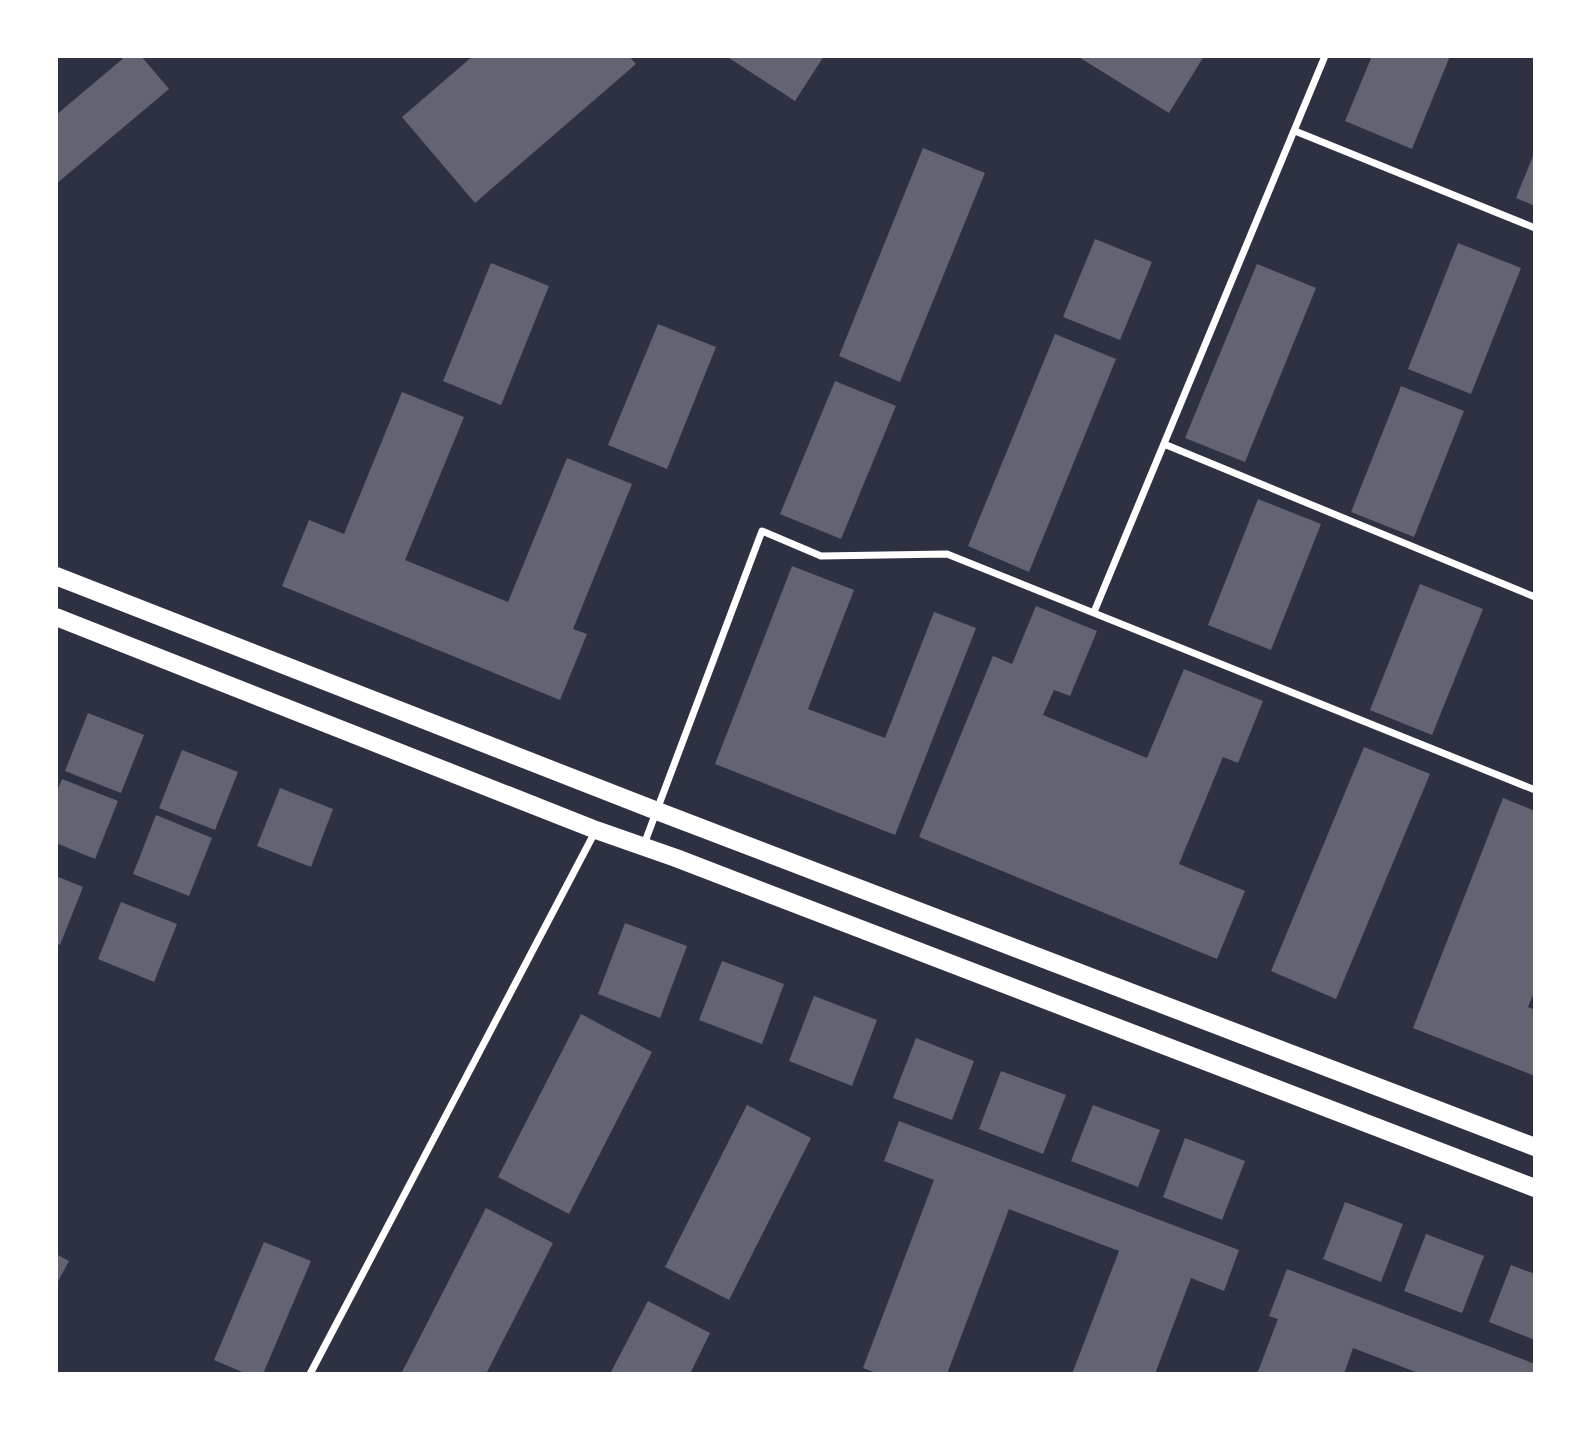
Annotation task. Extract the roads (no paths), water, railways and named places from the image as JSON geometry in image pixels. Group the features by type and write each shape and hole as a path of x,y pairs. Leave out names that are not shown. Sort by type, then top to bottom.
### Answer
{"main road":[{"path":"56,576 657,811 1535,1147"},
{"path":"56,617 596,830 1535,1188"}],"street":[{"path":"1094,612 1325,56"},
{"path":"1295,131 1535,228"},
{"path":"1164,444 1535,597"},
{"path":"643,847 762,531 821,556 947,554 1535,790"},
{"path":"310,1374 596,830"}]}
